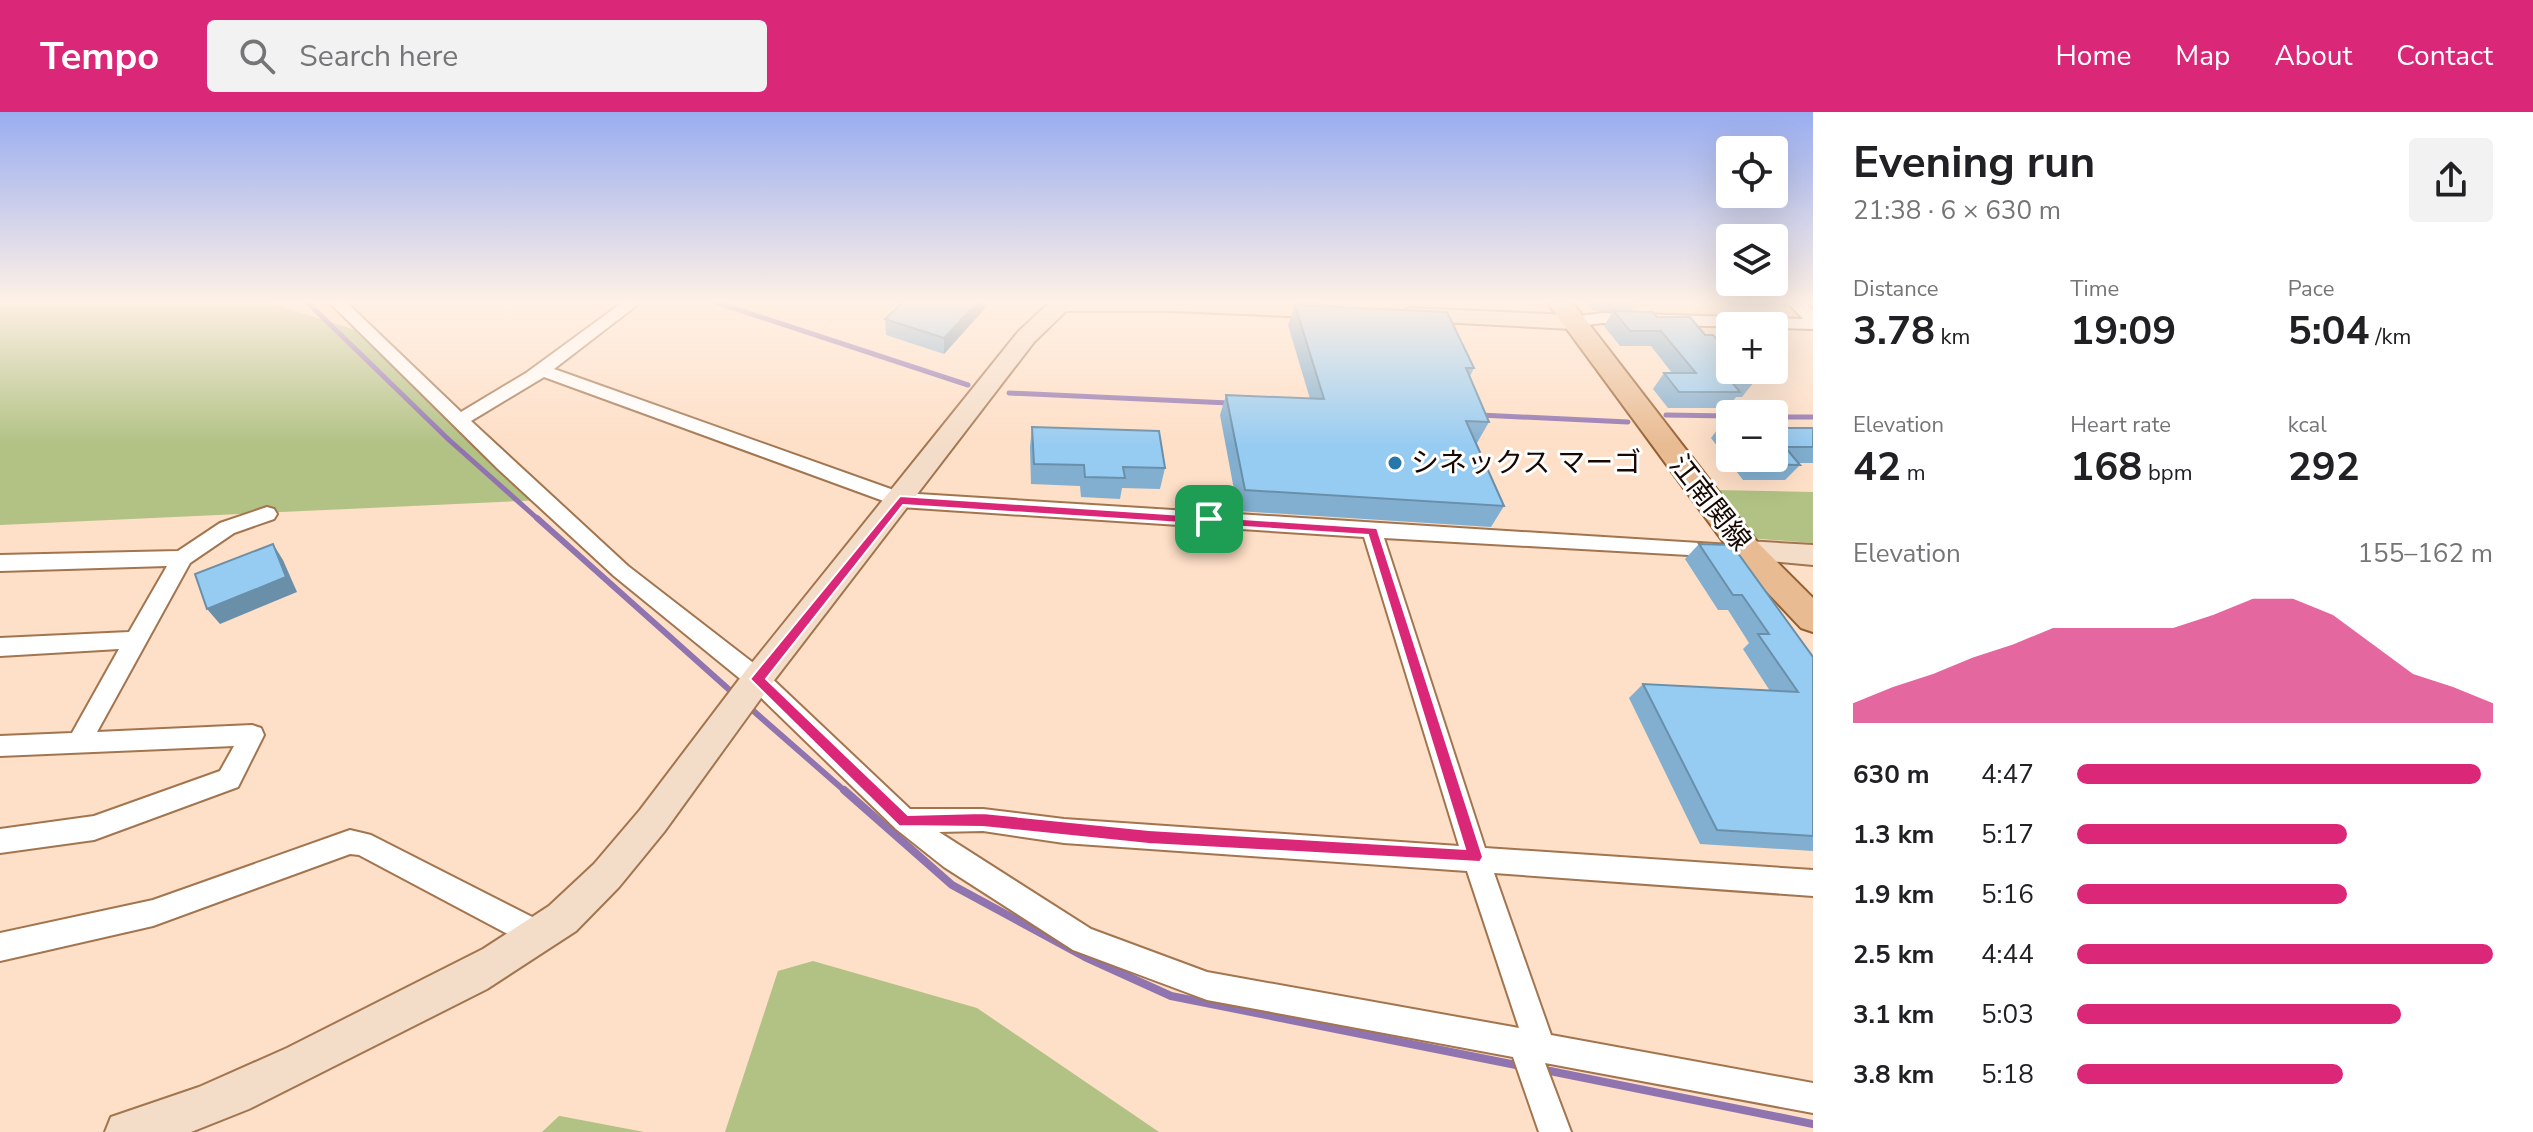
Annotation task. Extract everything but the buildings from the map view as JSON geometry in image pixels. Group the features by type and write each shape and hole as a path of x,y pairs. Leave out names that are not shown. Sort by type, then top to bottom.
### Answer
{"main road":[{"name":"江南関線","path":"1594,350 1747,551 1813,619"}],"street":[{"path":"385,350 621,571 757,679 905,821 953,858 1083,940 1207,986 1531,1043 1813,1098"},
{"path":"458,421 542,370 569,350"},
{"path":"126,1132 185,1123 266,1082 540,936 582,901 660,810 757,679 1016,350"},
{"path":"542,370 900,500 1372,531 1813,555"},
{"path":"80,740 182,558 227,528 267,514"},
{"path":"1372,531 1475,857 1555,1132"},
{"path":"0,563 182,558"},
{"path":"0,647 134,640"},
{"path":"0,746 80,740 252,735 229,779 94,828 2,846"},
{"path":"905,821 983,820 1149,837 1475,857 1813,883"},
{"path":"0,947 153,913 350,842 362,843 540,936"}],"green space":[{"path":"0,350 384,350 543,500 0,525"},
{"path":"1715,490 1813,492 1813,543 1748,538"},
{"path":"813,961 977,1008 1159,1132 725,1132 778,971"},
{"path":"560,1116 644,1132 542,1132"}],"waterway":[{"path":"356,350 448,439 539,520"},
{"path":"860,350 968,385"},
{"path":"1009,393 1229,403"},
{"path":"1480,415 1628,422"},
{"path":"1666,415 1716,416"},
{"path":"1788,417 1813,417"},
{"path":"537,518 734,694"},
{"path":"749,707 846,792"},
{"path":"844,790 952,885 1085,957 1171,996 1521,1066"},
{"path":"1540,1069 1813,1124"}],"place":[{"name":"シネックス マーゴ","path":"1395,463"}],"route":[{"path":"900,500 1003,509 1209,519 1372,531 1475,857 1064,831 983,820 905,821 757,679 900,500"}]}
